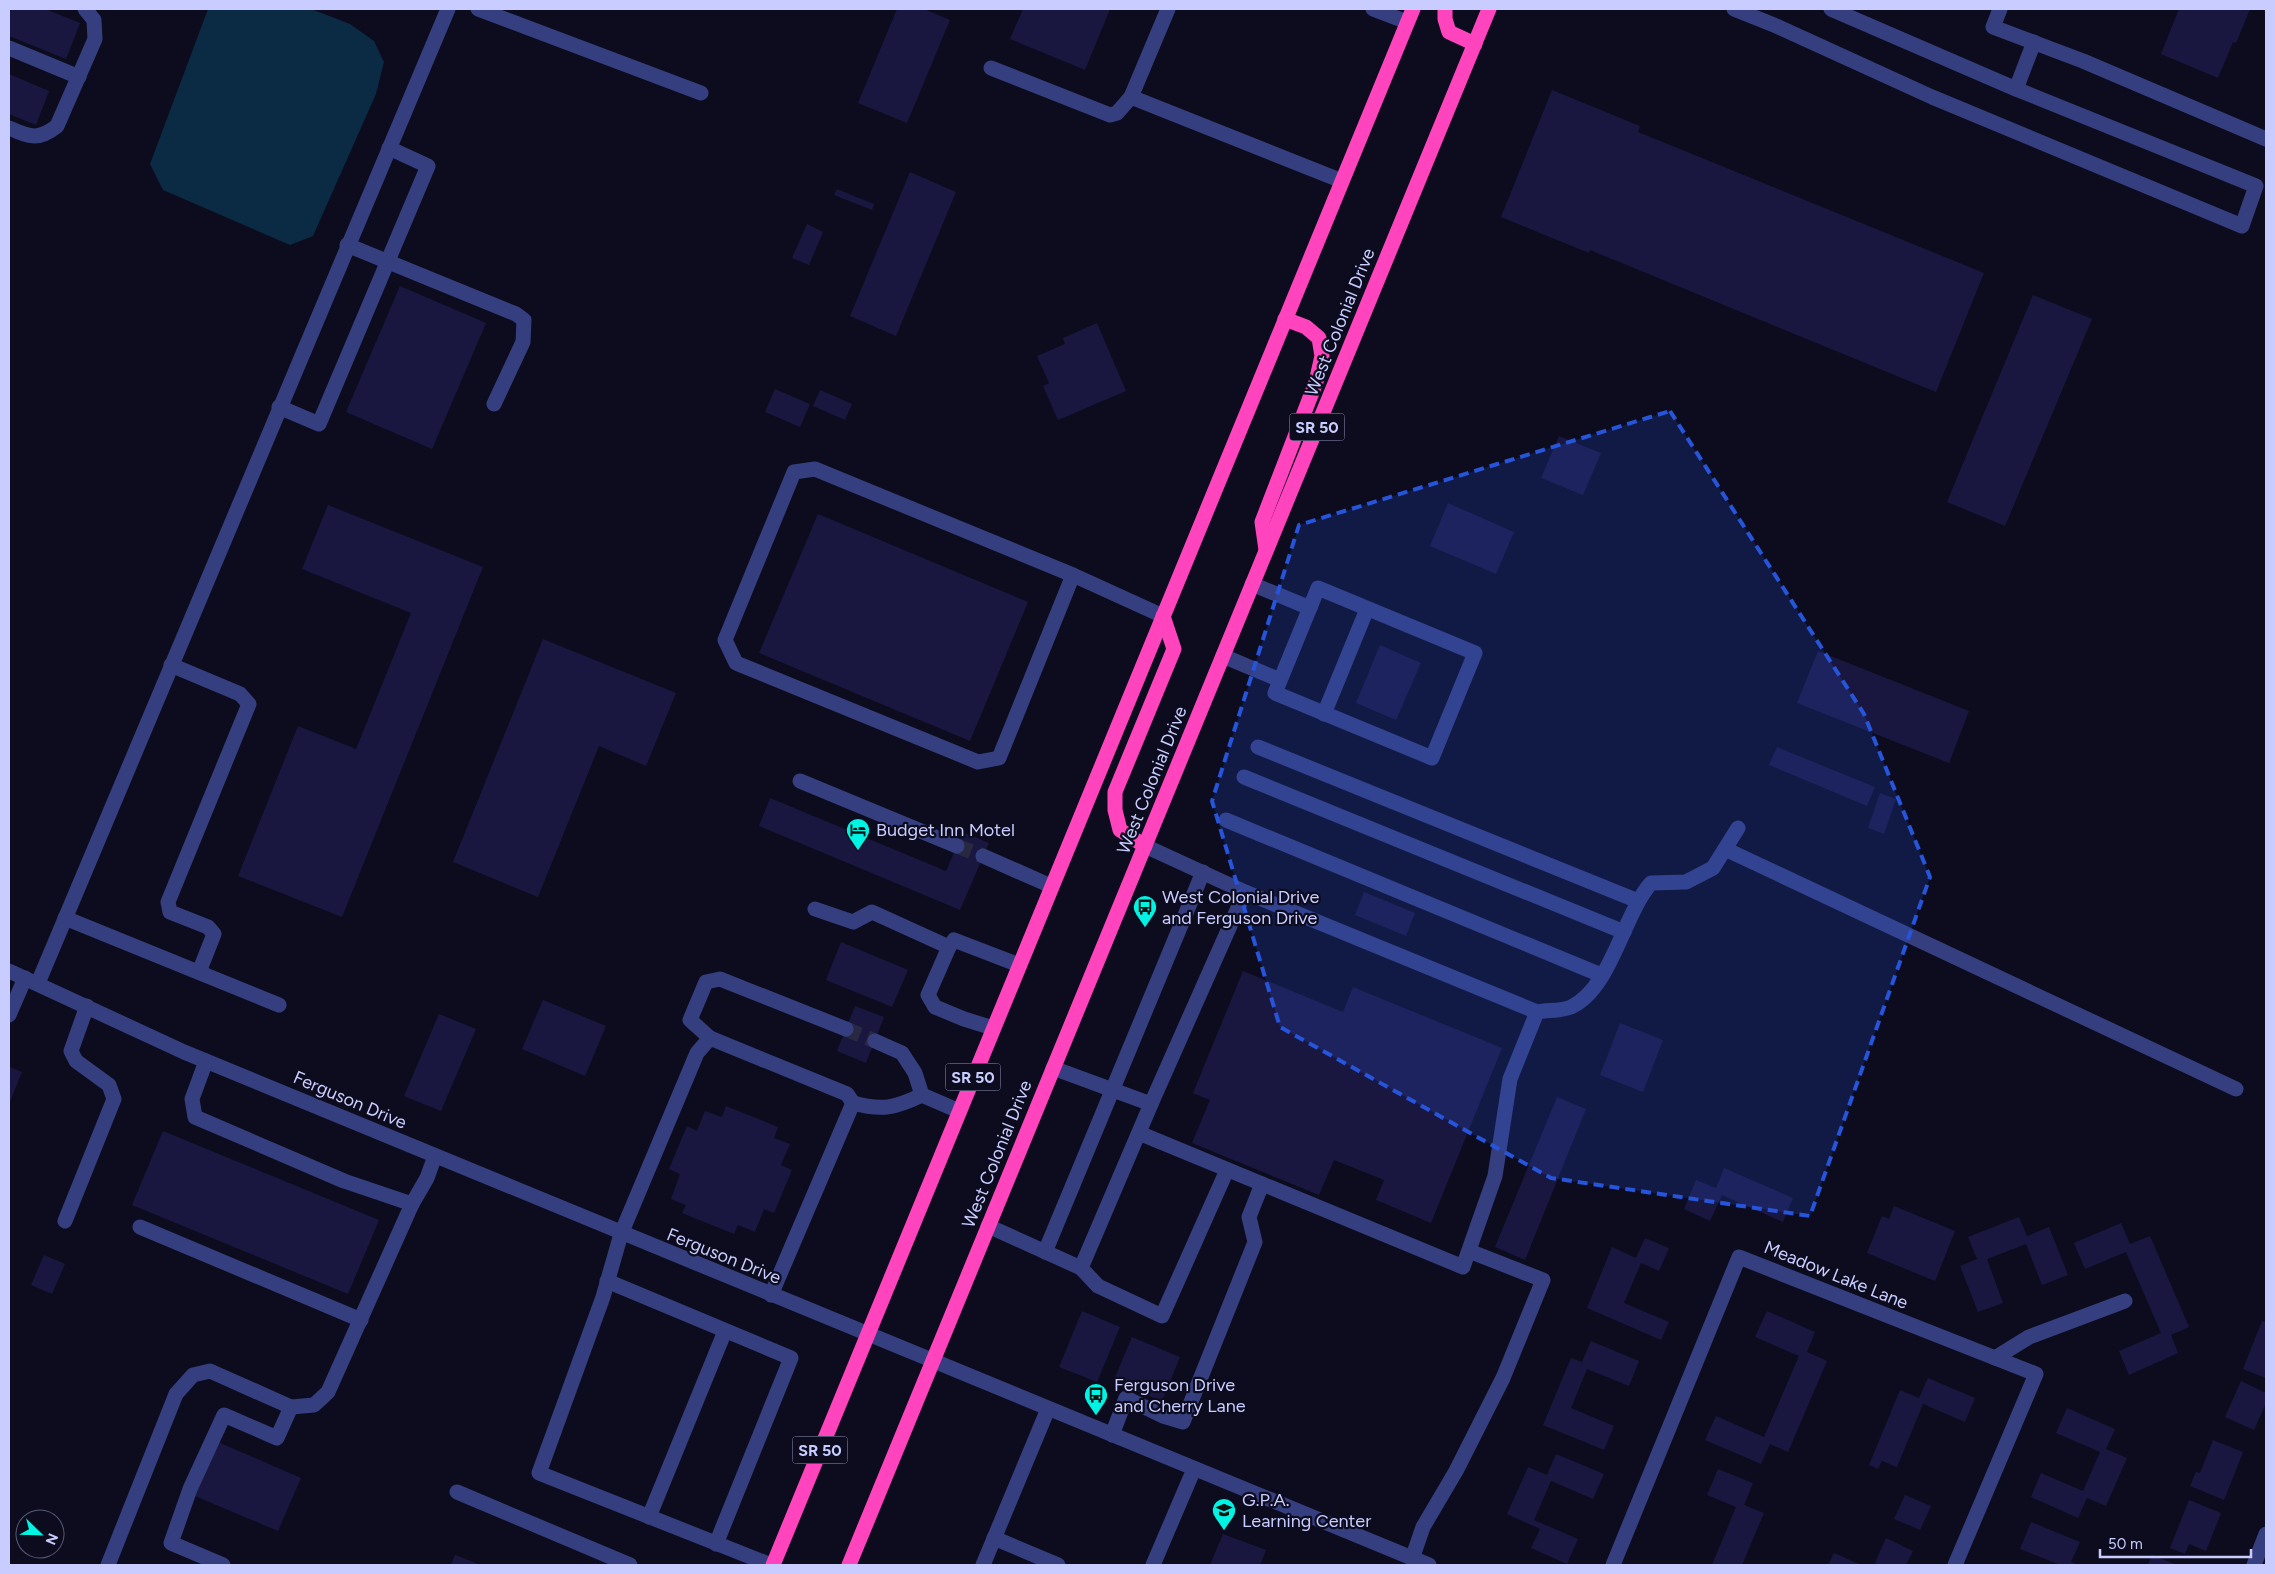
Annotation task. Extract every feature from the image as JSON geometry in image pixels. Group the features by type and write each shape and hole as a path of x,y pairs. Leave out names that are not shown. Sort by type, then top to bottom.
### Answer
{"highway":[{"path":"1446,9 1445,19 1449,32 1475,44"},
{"name":"West Colonial Drive","path":"849,1565 1489,9"},
{"name":"SR 50","path":"772,1565 1410,15"},
{"path":"1266,551 1262,522 1316,382 1322,356 1319,338 1306,327 1285,320"},
{"path":"1145,846 1120,830 1115,810 1115,792 1174,649 1163,616"}],"street":[{"path":"9,128 28,137 45,136 57,126 95,39 94,20 85,9"},
{"path":"9,1014 31,980 65,918 448,9"},
{"path":"478,9 701,93"},
{"path":"991,68 1110,115 1117,113 1131,97 1168,9"},
{"path":"1373,9 1410,15"},
{"path":"1734,9 1774,25 1932,97 2242,226 2256,186 2016,89 1831,9"},
{"path":"2000,9 1993,27 2034,42 2266,139"},
{"path":"2016,89 2034,42"},
{"path":"9,48 79,77"},
{"path":"1131,97 1342,181"},
{"path":"279,407 319,424 388,262 428,166 389,148"},
{"path":"347,245 516,314 524,320 523,342 494,404"},
{"path":"1073,575 999,758 978,762 736,663 725,640 794,472 815,469 1073,575 1163,616"},
{"path":"1252,584 1310,608"},
{"path":"1318,588 1475,653 1432,758 1275,694 1310,608 1318,588"},
{"path":"1324,714 1367,609"},
{"path":"1223,656 1280,680"},
{"path":"171,665 240,694 249,704 168,902 170,912 208,927 214,934 199,972"},
{"path":"1258,747 1638,901"},
{"path":"1244,777 1624,932"},
{"path":"800,781 957,846"},
{"path":"1226,820 1601,975"},
{"path":"1145,846 1245,892 1537,1012 1571,1007 1590,993 1624,932 1638,901 1651,883 1686,882 1713,868 1738,828"},
{"path":"1725,849 2236,1089"},
{"path":"983,856 1051,886"},
{"path":"1046,1252 1203,872"},
{"path":"1081,1268 1245,892"},
{"path":"814,909 853,922 872,912 949,947"},
{"path":"65,918 278,1005"},
{"path":"994,1028 964,1019 935,1007 928,995 949,947 954,940 1019,965"},
{"name":"Ferguson Drive","path":"9,971 206,1061 1429,1565"},
{"path":"846,1029 720,979 706,982 690,1020 710,1038 846,1094 853,1103 867,1107 890,1108 922,1095 959,1111"},
{"path":"65,1221 114,1099 109,1085 76,1061 71,1050 87,1006"},
{"path":"1139,1133 1463,1267 1495,1176 1510,1079 1537,1012"},
{"path":"710,1038 697,1053 622,1234 538,1473 772,1565"},
{"path":"875,1040 902,1053 915,1073 922,1095"},
{"path":"206,1061 192,1099 195,1116 344,1180 412,1204"},
{"path":"1054,1068 1151,1104"},
{"path":"771,1295 853,1103"},
{"path":"108,1565 176,1394 192,1375 210,1371 291,1407 314,1405 328,1392 435,1156"},
{"path":"988,1226 1081,1268 1098,1286 1162,1316 1227,1170"},
{"path":"1112,1435 1126,1398 1162,1416 1183,1422 1255,1242 1249,1217 1262,1184"},
{"path":"140,1227 361,1320"},
{"path":"1412,1558 1423,1527 1456,1470 1503,1378 1543,1280 1469,1251"},
{"name":"Meadow Lake Lane","path":"1613,1565 1739,1256 2036,1374 1955,1565"},
{"path":"607,1281 791,1358 716,1544"},
{"path":"1995,1358 2029,1337 2125,1301"},
{"path":"649,1517 726,1330"},
{"path":"223,1565 171,1544 190,1489 224,1415 277,1438 291,1407"},
{"path":"983,1565 1048,1409"},
{"path":"1153,1565 1194,1469"},
{"path":"457,1492 630,1565"},
{"path":"2254,1565 2266,1534"},
{"path":"994,1538 1058,1565"}],"highlighted area":[{"path":"1670,411 1864,714 1930,877 1810,1216 1551,1178 1280,1027 1212,801 1299,525"}],"water":[{"path":"208,9 311,9 350,24 374,41 384,62 376,94 313,236 290,245 163,190 150,164"}],"building":[{"path":"9,9 45,9 80,23 66,59 9,36"},
{"path":"897,9 924,9 950,20 907,123 858,103"},
{"path":"1023,9 1110,9 1085,70 1010,39"},
{"path":"2179,9 2250,9 2236,43 2233,42 2218,78 2161,54"},
{"path":"9,74 49,91 36,125 9,114"},
{"path":"1552,90 1640,126 1638,132 1984,273 1936,392 1590,250 1589,253 1501,217"},
{"path":"910,172 956,192 896,336 850,316"},
{"path":"837,189 874,204 872,210 834,195"},
{"path":"807,224 823,232 809,265 792,258"},
{"path":"400,286 486,323 432,449 346,412"},
{"path":"2033,295 2092,319 2005,526 1947,502"},
{"path":"1097,323 1126,391 1058,420 1043,386 1049,383 1037,356 1065,344 1063,338"},
{"path":"775,389 810,404 800,427 765,412"},
{"path":"820,390 852,404 845,420 813,406"},
{"path":"1559,436 1601,453 1583,495 1541,478"},
{"path":"1448,503 1514,532 1496,574 1430,546"},
{"path":"328,505 483,567 342,917 238,876 298,726 356,749 411,613 302,569"},
{"path":"818,514 1028,602 970,741 759,653"},
{"path":"543,639 676,693 646,766 599,746 538,897 453,862"},
{"path":"1380,645 1421,663 1396,720 1356,703"},
{"path":"1818,651 1969,711 1949,763 1797,703"},
{"path":"1777,747 1875,787 1867,806 1769,765"},
{"path":"1880,793 1896,799 1884,834 1868,828"},
{"name":"Budget Inn Motel","path":"770,798 946,871 963,832 989,843 960,910 759,826"},
{"path":"1364,892 1415,913 1406,936 1355,915"},
{"path":"841,942 908,970 892,1007 826,980"},
{"path":"1243,971 1343,1012 1353,987 1502,1048 1431,1223 1376,1200 1384,1180 1334,1160 1319,1195 1192,1143 1210,1100 1193,1093"},
{"path":"543,1000 606,1026 585,1076 522,1049"},
{"path":"855,1006 884,1017 866,1063 837,1051"},
{"path":"439,1014 476,1029 441,1111 404,1096"},
{"path":"1620,1023 1663,1040 1643,1092 1600,1075"},
{"path":"9,1067 22,1072 9,1104"},
{"path":"1557,1097 1586,1109 1525,1260 1495,1247"},
{"path":"726,1106 778,1127 774,1138 790,1144 781,1165 792,1170 774,1213 764,1209 755,1232 738,1225 734,1234 682,1213 686,1205 671,1199 680,1174 669,1169 687,1126 697,1131 705,1111 722,1117"},
{"path":"163,1131 379,1220 348,1294 132,1205"},
{"path":"1724,1168 1793,1198 1783,1222 1722,1195 1710,1221 1684,1209 1696,1180 1716,1188"},
{"path":"1894,1206 1955,1231 1935,1281 1867,1253 1882,1216 1889,1219"},
{"path":"2019,1217 2027,1236 2049,1227 2068,1275 2042,1285 2026,1244 1987,1259 2003,1303 1978,1312 1960,1266 1977,1259 1968,1237"},
{"path":"2121,1223 2130,1244 2150,1236 2189,1327 2171,1335 2178,1353 2129,1375 2119,1351 2161,1333 2126,1252 2085,1269 2074,1243"},
{"path":"1645,1238 1669,1248 1659,1271 1641,1263 1624,1303 1669,1322 1661,1340 1587,1308 1612,1247 1636,1258"},
{"path":"44,1255 65,1264 52,1294 31,1285"},
{"path":"1082,1311 1120,1327 1097,1382 1059,1367"},
{"path":"1767,1311 1815,1332 1807,1352 1827,1361 1788,1452 1770,1444 1761,1464 1705,1440 1716,1416 1764,1437 1799,1356 1755,1337"},
{"path":"2262,1321 2266,1322 2266,1378 2243,1369"},
{"path":"1132,1337 1180,1357 1162,1401 1113,1382"},
{"path":"1591,1341 1639,1361 1629,1386 1587,1369 1571,1408 1614,1426 1604,1450 1543,1425 1571,1358 1582,1362"},
{"path":"1928,1378 1975,1398 1965,1422 1923,1404 1897,1467 1882,1461 1878,1469 1869,1465 1900,1390 1919,1398"},
{"path":"2241,1381 2266,1393 2266,1403 2254,1430 2225,1417"},
{"path":"2067,1408 2115,1429 2106,1449 2127,1458 2106,1506 2087,1498 2078,1518 2031,1497 2041,1473 2083,1491 2100,1452 2056,1433"},
{"path":"2213,1440 2243,1452 2224,1500 2190,1486 2196,1472 2200,1473"},
{"path":"218,1442 301,1478 278,1531 195,1496"},
{"path":"1556,1454 1604,1474 1593,1499 1551,1481 1534,1520 1578,1539 1567,1564 1531,1548 1540,1529 1507,1514 1528,1467 1547,1475"},
{"path":"1718,1469 1753,1483 1744,1505 1764,1513 1742,1565 1712,1565 1736,1507 1707,1495"},
{"path":"1905,1495 1931,1506 1920,1530 1894,1519"},
{"path":"2189,1500 2221,1513 2206,1551 2189,1544 2185,1554 2170,1548"},
{"path":"2031,1522 2080,1542 2071,1562 2078,1565 2060,1565 2020,1549"},
{"path":"1223,1534 1266,1550 1260,1565 1210,1565"},
{"path":"1886,1538 1913,1551 1906,1565 1880,1565 1875,1563"},
{"path":"1834,1553 1859,1564 1828,1565"},
{"path":"455,1555 481,1565 451,1565"},
{"path":"2152,1555 2177,1565 2148,1565"}],"tunnel":[{"path":"957,846 983,856"},
{"path":"846,1029 875,1041"}],"place":[{"name":"Budget Inn Motel","path":"858,851"},
{"name":"West Colonial Drive and Ferguson Drive","path":"1145,928"},
{"name":"Ferguson Drive and Cherry Lane","path":"1096,1416"},
{"name":"G.P.A. Learning Center","path":"1224,1531"}]}
